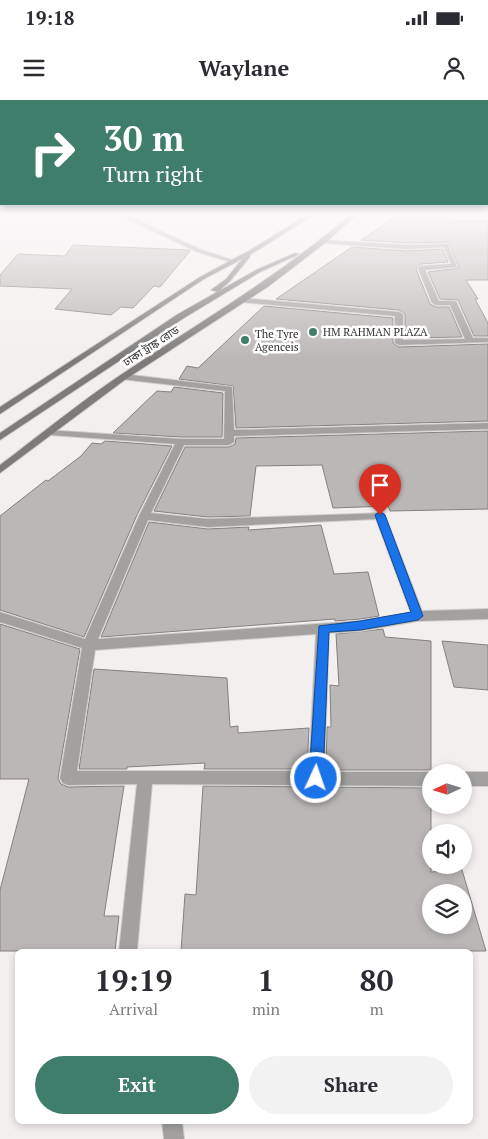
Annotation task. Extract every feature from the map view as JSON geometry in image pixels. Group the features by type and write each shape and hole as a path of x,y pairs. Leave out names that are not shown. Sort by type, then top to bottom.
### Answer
{"main road":[{"path":"0,411 202,278 232,261"},
{"name":"ঢাকা ট্রাঙ্ক রোড","path":"0,437 181,316 228,280 244,261"},
{"name":"ঢাকা ট্রাঙ্ক রোড","path":"181,316 258,271 280,261"},
{"name":"ঢাকা ট্রাঙ্ক রোড","path":"0,470 123,377 243,300 296,261"}],"street":[{"path":"453,261 455,266 421,268 436,303 453,303 470,341"},
{"path":"243,300 399,314 398,343 488,340"},
{"path":"50,432 181,442 229,442 229,389 123,377"},
{"path":"229,433 488,426"},
{"path":"181,442 144,516 90,645 68,778 422,779"},
{"path":"144,516 208,523 380,515 418,616"},
{"path":"0,618 90,645 360,626 418,616 488,614"},
{"path":"316,778 323,629"},
{"path":"128,949 145,778"},
{"path":"472,779 488,779"},
{"path":"172,1124 174,1139"}],"building":[{"path":"12,261 181,261 160,287 154,286 133,308 121,307 111,315 55,309 72,289 0,286 0,275"},
{"path":"331,261 448,261 421,264 416,269 430,304 436,307 449,307 462,337 405,338 405,314 399,310 276,299"},
{"path":"456,261 488,261 488,280 466,280 478,299 475,299 488,323 488,336 474,336 458,300 440,299 428,272 459,268"},
{"path":"264,306 393,318 393,343 399,347 488,344 488,421 236,428 233,386 179,379 187,366 198,368"},
{"path":"174,387 223,393 222,437 181,437 113,433 157,391 171,392"},
{"path":"488,431 488,509 390,511 388,506 333,508 322,465 256,466 250,516 208,517 154,511 185,447 229,447 235,444 236,438"},
{"path":"105,441 172,446 137,515 84,637 0,610 0,516 46,480 48,481 81,456 92,443 101,444"},
{"path":"149,522 208,529 249,527 248,530 321,525 334,574 368,572 379,616 335,621 335,619 101,637"},
{"path":"0,624 80,649 58,778 61,784 68,787 124,786 104,916 119,916 115,949 15,949 15,951 0,951 0,890 29,779 0,779"},
{"path":"383,629 385,637 431,641 431,764 422,764 422,770 326,770 327,727 331,727 330,685 339,686 336,634"},
{"path":"442,641 488,645 488,690 454,687"},
{"path":"94,669 227,678 230,727 238,726 238,733 309,728 307,769 204,769 205,763 127,767 127,769 79,769"},
{"path":"203,786 422,788 422,814 431,814 431,824 422,824 422,874 463,874 466,884 422,884 422,934 472,934 472,904 486,951 473,951 473,949 181,949 185,894 196,895"}],"place":[{"name":"HM RAHMAN PLAZA","path":"313,332"},
{"name":"The Tyre Agenceis","path":"245,340"}],"route":[{"path":"316,778 323,629 360,626 418,616 380,515"}]}
